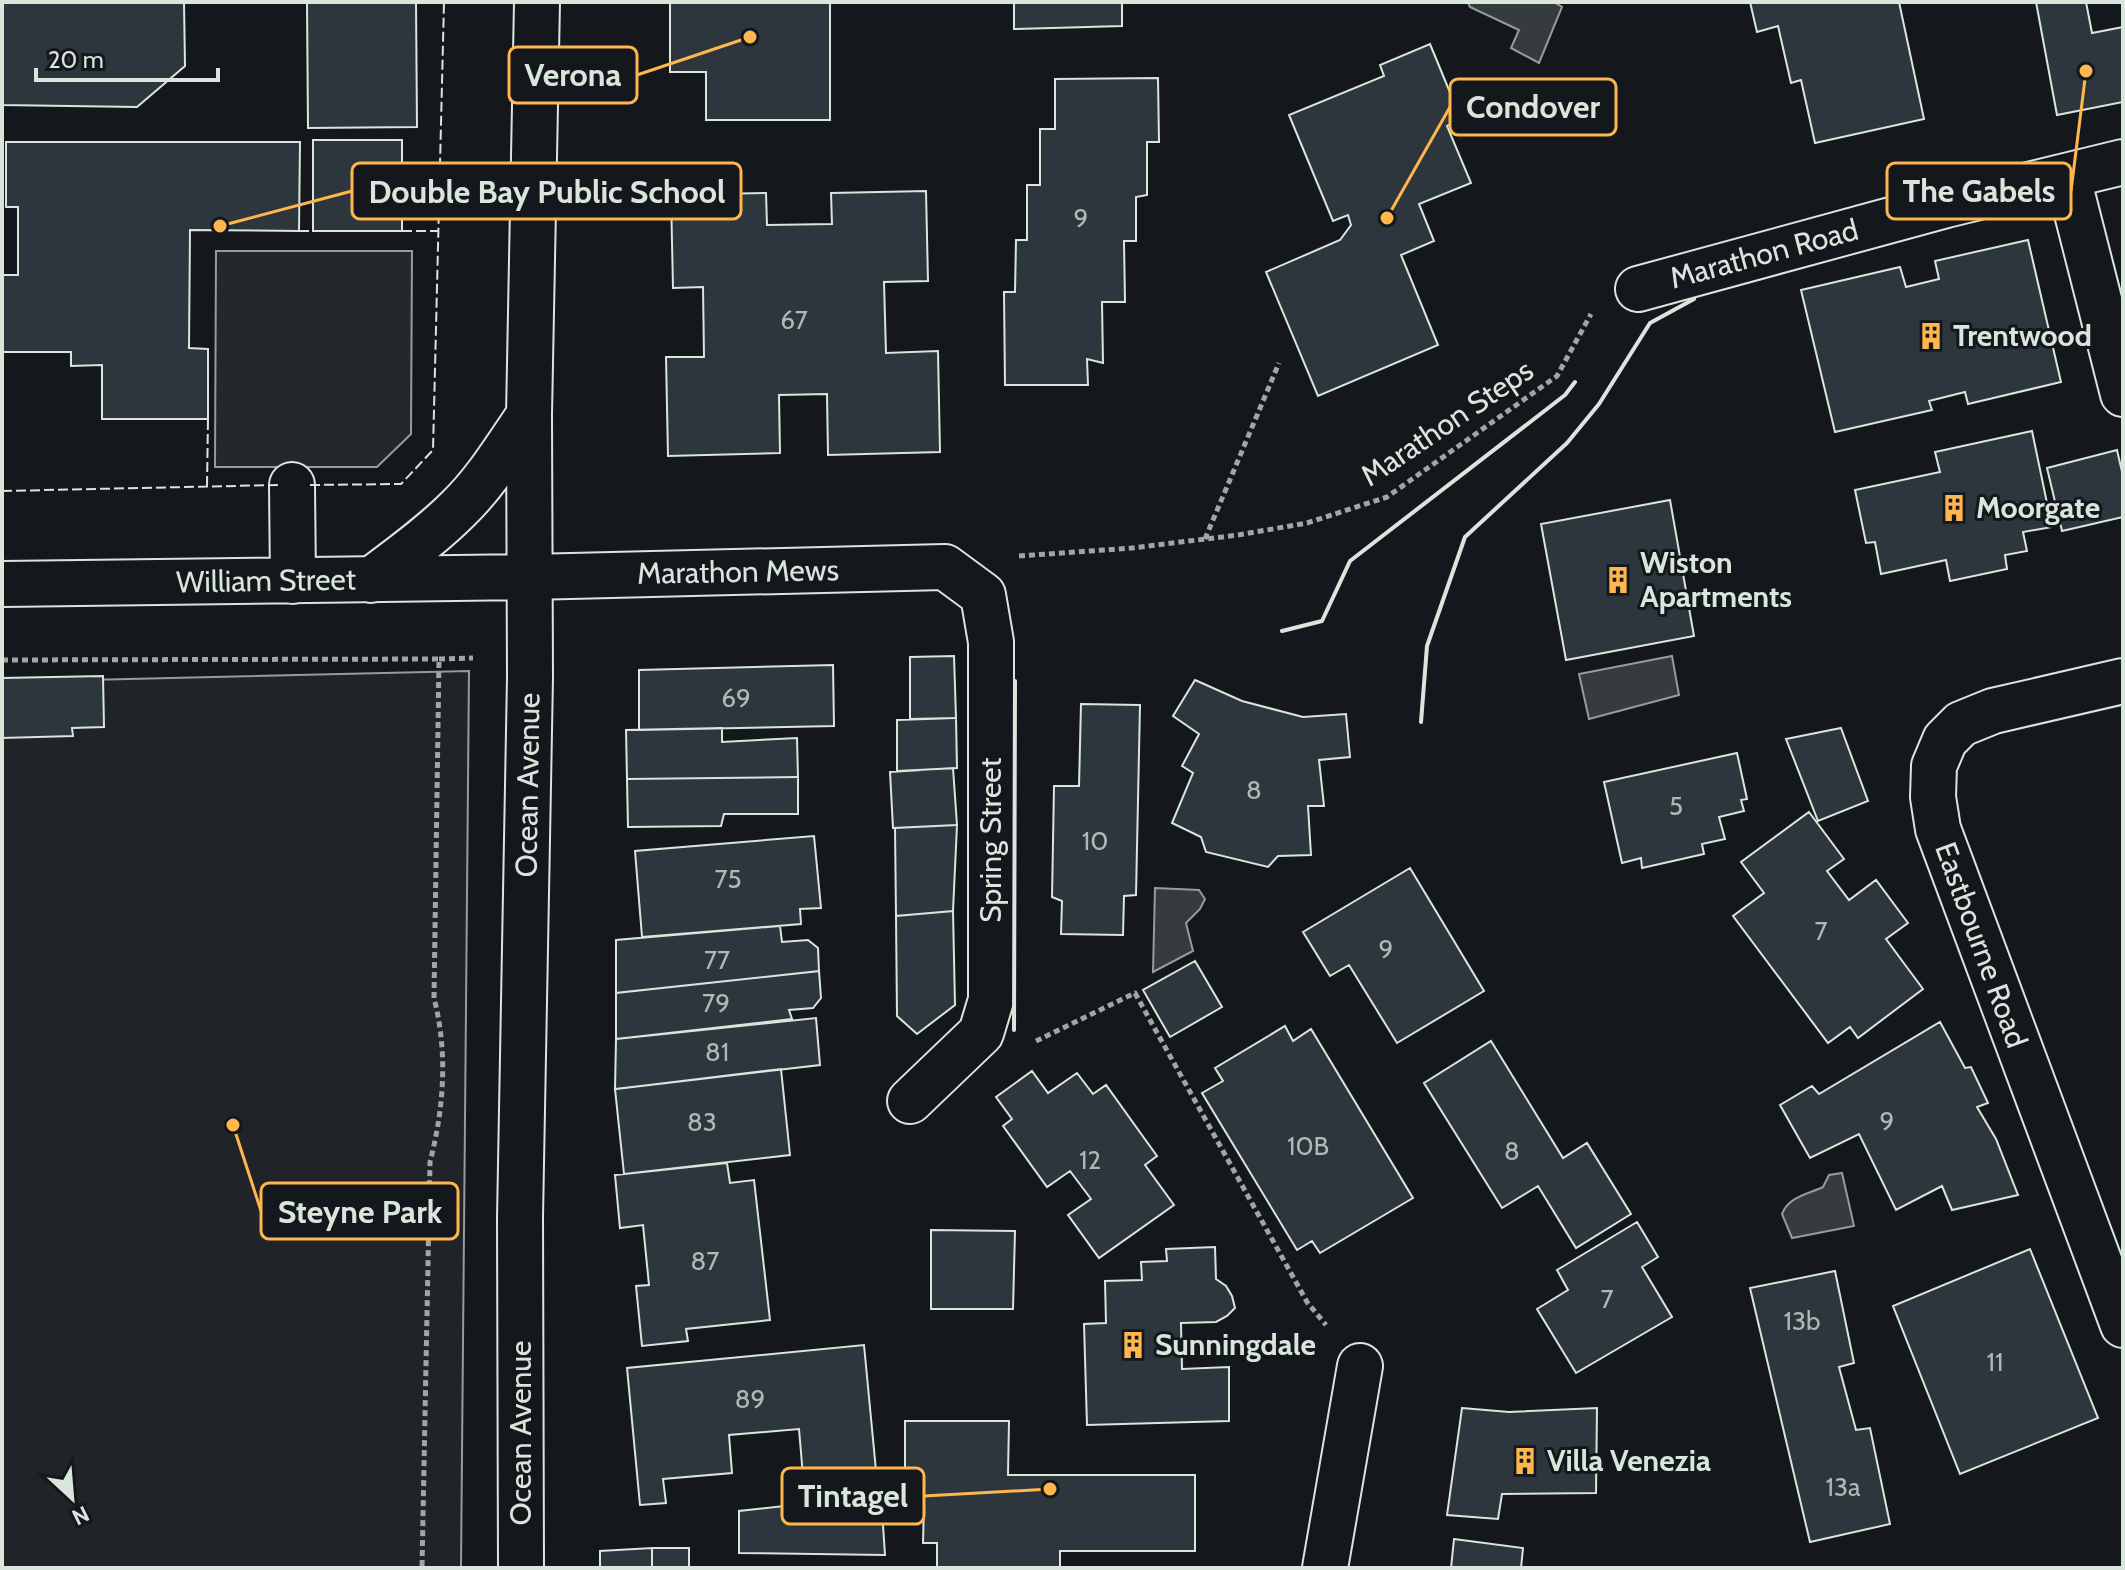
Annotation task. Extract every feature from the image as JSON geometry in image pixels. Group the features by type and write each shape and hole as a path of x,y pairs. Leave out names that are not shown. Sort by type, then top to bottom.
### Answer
{"street":[{"name":"Ocean Avenue","path":"521,1568 520,1218 537,2"},
{"name":"Marathon Road","path":"1638,289 1946,205 2068,178 2123,162"},
{"path":"2068,178 2123,394"},
{"path":"371,580 430,535 460,507 489,473 529,415"},
{"path":"292,485 293,581"},
{"name":"Marathon Mews","path":"530,577 945,567"},
{"name":"Spring Street","path":"910,1101 981,1033 991,1000 991,642 983,595 945,567"},
{"name":"William Street","path":"2,584 530,577"},
{"name":"Eastbourne Road","path":"2123,681 1993,711 1961,724 1945,740 1934,766 1933,797 1938,829 2123,1325"},
{"path":"1325,1568 1360,1366"}],"path":[{"name":"Marathon Steps","path":"1011,557 1132,548 1307,523 1387,497 1557,376 1590,314"},
{"path":"1205,539 1279,363"},
{"path":"2,660 473,658"},
{"path":"422,1568 430,1162 441,1121 443,1033 434,998 439,659"},
{"path":"1035,1042 1135,993 1307,1302 1360,1366"}],"shaded area":[{"path":"1468,2 1554,2 1562,7 1539,63 1511,48 1519,30 1470,7"},
{"path":"216,251 412,251 411,434 377,467 215,467"},
{"path":"1672,656 1679,695 1589,719 1579,674"},
{"path":"469,671 461,1568 2,1568 2,682"},
{"path":"1155,888 1199,890 1205,899 1186,923 1193,951 1153,972"},
{"path":"1842,1173 1854,1226 1792,1238 1782,1214 1785,1208 1799,1197 1823,1187 1829,1175"}],"building":[{"path":"2,2 184,2 185,66 137,107 2,105"},
{"path":"307,2 416,2 417,127 308,128"},
{"path":"670,2 830,2 830,120 706,120 706,72 670,72"},
{"path":"1014,2 1122,2 1122,26 1014,29"},
{"path":"1750,2 1899,2 1924,119 1815,143 1801,80 1791,83 1778,26 1757,32"},
{"path":"2036,2 2086,2 2092,33 2123,27 2123,102 2057,115"},
{"path":"1430,44 1461,119 1447,126 1471,183 1419,204 1434,241 1401,255 1438,345 1318,396 1266,272 1340,240 1351,225 1348,215 1333,221 1289,115 1384,76 1380,65"},
{"path":"1158,78 1159,142 1147,142 1147,195 1136,197 1136,241 1124,241 1125,302 1102,302 1103,363 1087,359 1088,385 1005,385 1004,292 1015,292 1016,240 1027,240 1027,185 1040,185 1040,129 1055,129 1055,79"},
{"path":"313,140 402,140 402,231 313,231"},
{"path":"6,142 300,142 299,231 190,230 189,348 208,349 208,419 102,419 102,365 71,366 71,352 2,352 2,275 18,275 18,207 6,207"},
{"path":"926,191 928,281 884,282 886,353 938,351 940,452 828,455 827,394 779,395 780,453 668,456 666,357 704,357 703,287 673,288 671,195 766,193 767,225 832,224 831,193"},
{"name":"Trentwood","path":"2028,240 2061,382 1968,404 1965,392 1929,401 1932,410 1835,432 1801,290 1900,267 1906,287 1939,279 1935,261"},
{"name":"Moorgate","path":"2032,431 2052,527 2023,532 2027,551 2005,555 2007,569 1950,581 1946,560 1881,574 1875,542 1866,543 1855,490 1940,472 1935,452"},
{"path":"2117,450 2123,476 2123,517 2062,531 2047,468"},
{"name":"Wiston Apartments","path":"1670,500 1694,636 1566,660 1541,524"},
{"path":"954,656 956,718 910,719 910,657"},
{"path":"833,665 834,726 639,730 639,670"},
{"path":"103,676 104,727 72,728 73,736 2,738 2,678"},
{"path":"1195,680 1242,701 1303,717 1346,714 1350,757 1319,760 1324,806 1308,806 1311,855 1278,856 1268,867 1206,852 1201,837 1172,823 1193,773 1182,766 1199,734 1173,716"},
{"path":"1081,704 1140,705 1136,895 1124,896 1123,935 1061,934 1062,901 1052,897 1054,786 1079,786"},
{"path":"956,718 957,768 897,771 897,720"},
{"path":"722,728 722,742 797,738 798,777 627,779 626,730"},
{"path":"1841,728 1868,801 1818,821 1786,739"},
{"path":"1737,753 1747,799 1741,800 1744,811 1719,817 1725,839 1702,844 1704,854 1642,868 1641,858 1622,863 1604,782"},
{"path":"953,768 957,825 893,828 890,772"},
{"path":"798,777 798,814 724,814 721,826 628,827 627,779"},
{"path":"1809,812 1844,859 1827,871 1849,900 1876,880 1908,923 1886,939 1923,989 1858,1038 1850,1027 1828,1043 1733,916 1764,893 1741,862"},
{"path":"957,825 953,911 896,916 895,828"},
{"path":"814,836 821,908 800,909 801,924 642,937 635,851"},
{"path":"1410,868 1484,991 1397,1043 1349,965 1330,976 1303,932"},
{"path":"953,911 955,1005 917,1034 897,1016 896,916"},
{"path":"780,926 782,942 808,940 818,948 819,971 616,993 616,940"},
{"path":"1195,961 1222,1007 1170,1037 1143,990"},
{"path":"819,971 821,998 813,1008 789,1010 792,1019 616,1039 616,993"},
{"path":"816,1018 820,1065 615,1089 616,1039"},
{"path":"1940,1022 1965,1068 1971,1067 1988,1103 1977,1107 1996,1139 2018,1195 1952,1210 1942,1186 1896,1210 1859,1134 1810,1158 1780,1105 1812,1086 1819,1094"},
{"path":"1285,1026 1293,1041 1311,1029 1413,1198 1320,1253 1312,1241 1297,1250 1202,1093 1223,1081 1215,1068"},
{"path":"1491,1041 1563,1158 1587,1143 1631,1214 1576,1248 1538,1186 1502,1208 1424,1083"},
{"path":"781,1069 790,1155 624,1174 615,1089"},
{"path":"1032,1071 1048,1093 1077,1073 1093,1094 1106,1085 1157,1156 1145,1165 1174,1205 1099,1258 1068,1215 1091,1199 1070,1171 1047,1187 1003,1126 1012,1119 996,1097"},
{"path":"727,1163 730,1183 754,1180 770,1320 686,1329 688,1341 642,1346 636,1286 649,1285 643,1225 620,1228 615,1175"},
{"path":"1637,1222 1658,1257 1642,1267 1672,1317 1576,1373 1537,1309 1568,1290 1557,1270"},
{"path":"931,1230 1015,1231 1013,1309 931,1309"},
{"name":"Sunningdale","path":"1215,1247 1216,1279 1226,1286 1235,1308 1216,1322 1181,1323 1182,1369 1229,1367 1229,1421 1087,1425 1084,1324 1106,1323 1105,1281 1142,1280 1141,1262 1167,1261 1166,1249"},
{"path":"2030,1249 2098,1418 1960,1474 1893,1306"},
{"path":"1835,1271 1854,1363 1839,1367 1856,1430 1870,1428 1890,1524 1810,1542 1750,1288"},
{"path":"864,1345 877,1481 804,1488 799,1429 729,1435 732,1473 663,1479 666,1503 640,1505 627,1368"},
{"name":"Villa Venezia","path":"1462,1408 1509,1412 1597,1408 1596,1493 1502,1494 1498,1519 1447,1515"},
{"path":"905,1421 1009,1421 1008,1475 1195,1475 1195,1551 1060,1551 1060,1568 937,1568 937,1543 923,1543 924,1504 905,1504"},
{"path":"881,1495 885,1555 739,1553 739,1511"},
{"path":"1454,1539 1523,1548 1521,1568 1451,1568"},
{"path":"652,1548 689,1548 689,1568 652,1568"},
{"path":"652,1548 652,1568 600,1568 600,1551"}],"fence":[{"path":"310,485 401,484 433,450 444,2"},
{"path":"299,231 313,231"},
{"path":"402,231 438,231"},
{"path":"207,486 208,419"},
{"path":"2,491 278,485"}],"wall":[{"path":"1421,722 1427,646 1465,537 1567,443 1599,404 1650,323 1694,299"},
{"path":"1282,631 1322,621 1350,561 1565,395 1575,382"},
{"path":"1014,1030 1015,681"}],"place":[{"name":"Verona","path":"750,37"},
{"name":"The Gabels","path":"2086,71"},
{"name":"Condover","path":"1387,218"},
{"name":"Double Bay Public School","path":"220,226"},
{"name":"Trentwood","path":"1931,336"},
{"name":"Moorgate","path":"1954,508"},
{"name":"Wiston Apartments","path":"1618,580"},
{"name":"Steyne Park","path":"233,1125"},
{"name":"Sunningdale","path":"1133,1345"},
{"name":"Villa Venezia","path":"1525,1461"},
{"name":"Tintagel","path":"1050,1489"}]}
